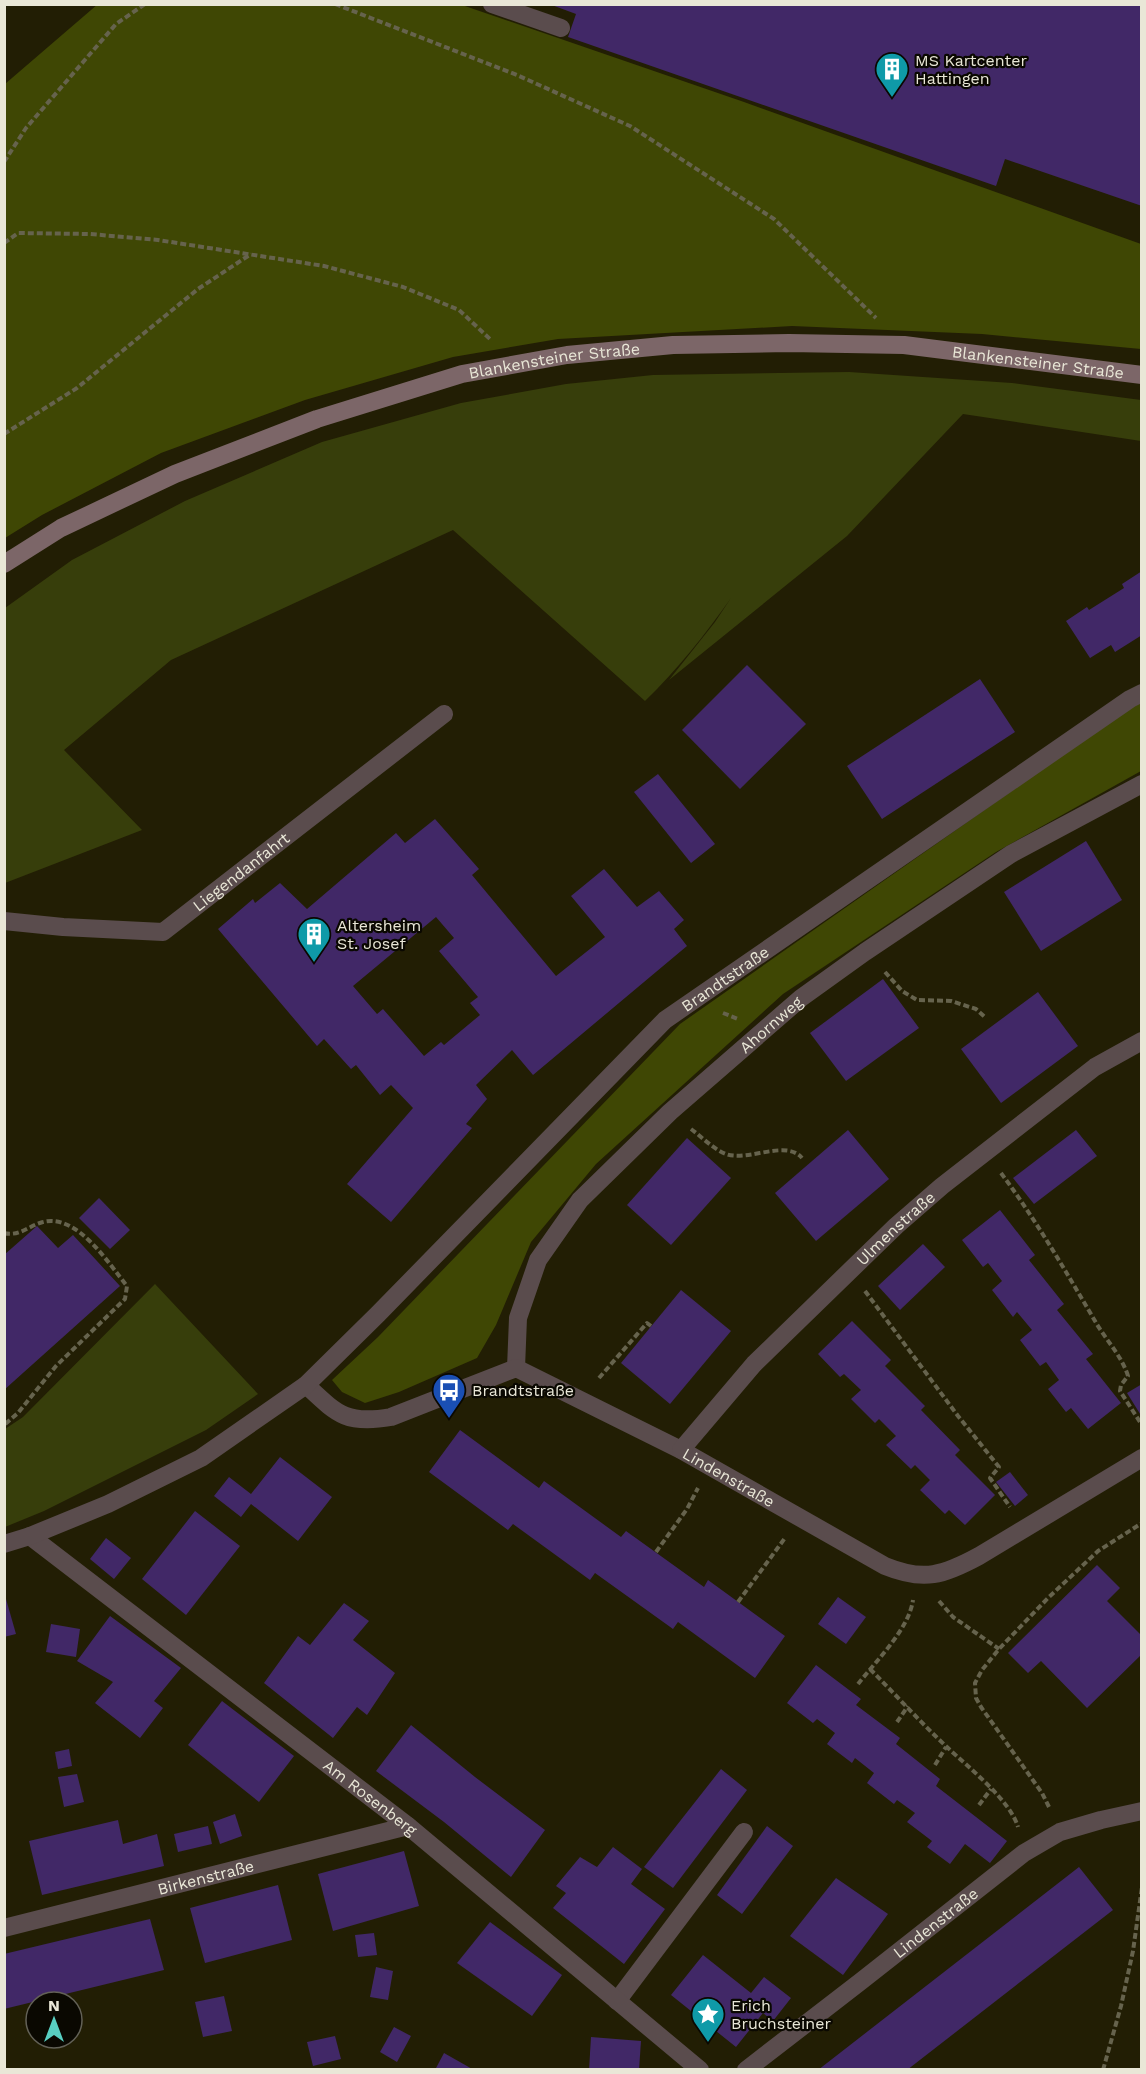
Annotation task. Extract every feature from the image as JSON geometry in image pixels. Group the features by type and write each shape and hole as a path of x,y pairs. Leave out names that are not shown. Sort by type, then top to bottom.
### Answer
{"main road":[{"name":"Blankensteiner Straße","path":"4,564 61,528 175,474 317,419 462,374 567,355 673,345 789,343 904,345 1142,375"}],"street":[{"path":"492,4 561,28"},
{"name":"Brandtstraße","path":"4,1544 30,1536 108,1504 201,1458 306,1385 665,1020 1130,699 1142,693"},
{"name":"Liegendanfahrt","path":"4,921 163,933 444,714"},
{"name":"Ahornweg","path":"516,1368 518,1318 538,1260 580,1200 670,1112 801,998 865,952 1011,854 1142,784"},
{"name":"Ulmenstraße","path":"681,1450 754,1364 896,1226 942,1186 1095,1067 1142,1041"},
{"path":"306,1385 335,1412 355,1419 378,1419 391,1417 516,1368"},
{"name":"Lindenstraße","path":"516,1368 681,1450 885,1566 911,1575 930,1575 954,1569 1142,1458"},
{"name":"Am Rosenberg","path":"30,1536 408,1826 700,2070"},
{"name":"Lindenstraße","path":"746,2070 1024,1853 1060,1832 1091,1822 1142,1811"},
{"name":"Birkenstraße","path":"4,1928 408,1826"},
{"path":"617,2001 744,1832"}],"path":[{"path":"4,162 26,128 116,24 145,4"},
{"path":"335,4 517,75 630,126 774,219 904,345"},
{"path":"4,243 18,233 90,234 158,240 324,266 403,287 459,310 517,365"},
{"path":"4,434 78,388 198,289 251,253"},
{"path":"865,952 902,991 917,1000 951,1001 976,1009 985,1017"},
{"path":"691,1001 765,1028"},
{"path":"670,1112 708,1143 727,1154 757,1154 783,1149 798,1153 802,1158"},
{"path":"986,1152 1033,1217 1122,1363 1128,1376 1121,1385 1120,1391 1142,1425"},
{"path":"4,1233 14,1234 45,1221 66,1223 91,1240 127,1286 124,1299 56,1366 18,1413 4,1425"},
{"path":"850,1272 999,1467 990,1478 1025,1528"},
{"path":"585,1402 594,1383 647,1323 651,1326"},
{"path":"656,1552 687,1509 710,1467"},
{"path":"738,1602 799,1517"},
{"path":"1060,1832 1042,1793 976,1698 975,1683 999,1649 1048,1598 1098,1551 1142,1523"},
{"path":"858,1684 894,1638 911,1609 913,1601 911,1575"},
{"path":"930,1575 944,1609 999,1649"},
{"path":"870,1669 946,1747 991,1789 1016,1821 1024,1853"},
{"path":"897,1722 908,1706"},
{"path":"935,1765 946,1747"},
{"path":"979,1805 991,1789"},
{"path":"1103,2070 1121,2006 1133,1951 1142,1887"}],"green space":[{"path":"98,4 462,5 744,102 1141,244 1141,349 982,334 792,326 558,339 453,357 305,400 161,453 42,515 5,538 5,84"},
{"path":"849,372 1012,383 1141,400 1141,441 963,414 847,536 669,680 731,598 690,652 645,701 453,530 171,660 64,750 142,830 5,883 5,608 72,560 185,501 322,442 461,403 566,384 653,375"},
{"path":"1141,700 1141,771 996,852 783,994 596,1164 531,1242 496,1325 477,1358 399,1392 365,1403 342,1392 332,1380 378,1337 680,1024"},
{"path":"155,1284 258,1394 206,1430 44,1511 5,1527 5,1429 23,1417"}],"building":[{"name":"MS Kartcenter Hattingen","path":"549,4 1142,4 1142,206 1005,159 996,186 568,37 576,14"},
{"path":"1142,571 1142,635 1115,652 1111,645 1090,658 1066,621 1087,607 1089,610 1124,588 1122,584"},
{"path":"747,665 806,724 740,789 682,730"},
{"path":"980,679 1015,732 882,819 847,766"},
{"path":"658,774 715,844 691,863 634,792"},
{"name":"Altersheim St. Josef","path":"435,819 479,869 472,875 556,976 605,937 571,896 604,869 637,907 659,891 684,920 674,929 687,946 533,1075 512,1050 476,1085 487,1099 466,1124 472,1128 391,1222 347,1184 413,1108 391,1085 380,1095 356,1065 351,1069 324,1039 317,1046 218,929 253,899 255,903 280,883 307,909 396,833 405,843","holes":["436,917 454,938 439,951 478,997 470,1003 480,1015 444,1045 441,1042 424,1056 383,1009 377,1014 353,986"]},
{"path":"1086,841 1122,900 1041,951 1004,892"},
{"path":"883,979 919,1028 846,1081 810,1033"},
{"path":"1038,992 1078,1046 1001,1103 961,1049"},
{"path":"848,1130 889,1179 816,1241 775,1193"},
{"path":"1076,1130 1097,1156 1034,1204 1013,1178"},
{"path":"687,1138 731,1178 671,1245 627,1205"},
{"path":"99,1198 130,1230 110,1249 79,1218"},
{"path":"1000,1210 1035,1255 1029,1260 1064,1304 1057,1310 1093,1354 1086,1359 1121,1403 1088,1429 1071,1408 1066,1412 1048,1389 1059,1380 1046,1362 1040,1366 1020,1340 1032,1330 1017,1312 1013,1317 992,1290 1002,1281 988,1263 983,1267 962,1240"},
{"path":"37,1226 58,1248 73,1235 120,1286 4,1390 4,1255"},
{"path":"923,1244 945,1267 900,1310 878,1286"},
{"path":"681,1290 731,1331 670,1404 621,1363"},
{"path":"852,1321 891,1360 885,1366 925,1406 921,1410 960,1450 955,1455 995,1495 965,1525 949,1510 945,1514 920,1490 930,1480 915,1465 911,1469 886,1445 896,1436 879,1419 875,1423 851,1399 861,1390 844,1374 840,1377 818,1354"},
{"path":"1142,1384 1142,1417 1127,1393"},
{"path":"460,1430 539,1488 544,1481 621,1537 626,1531 704,1587 708,1580 785,1636 755,1678 678,1622 673,1629 595,1573 590,1580 513,1524 508,1530 429,1472"},
{"path":"280,1457 332,1497 298,1541 251,1504 241,1517 214,1496 229,1477 251,1494"},
{"path":"1010,1472 1028,1495 1015,1506 996,1482"},
{"path":"195,1511 240,1546 186,1615 142,1579"},
{"path":"106,1538 131,1558 114,1579 90,1559"},
{"path":"1097,1565 1120,1588 1107,1601 1142,1636 1142,1654 1087,1708 1041,1661 1028,1673 1008,1653"},
{"path":"4,1592 16,1634 4,1637"},
{"path":"838,1597 866,1617 846,1644 818,1624"},
{"path":"344,1603 369,1621 353,1640 395,1673 367,1715 357,1707 333,1738 264,1683 298,1636 310,1645"},
{"path":"110,1616 181,1668 154,1701 163,1708 140,1738 95,1703 113,1682 77,1661"},
{"path":"51,1624 80,1629 76,1657 46,1652"},
{"path":"816,1665 861,1699 856,1705 900,1738 896,1744 940,1779 936,1786 1007,1841 990,1863 965,1844 950,1864 927,1847 932,1841 907,1822 915,1813 897,1800 894,1804 867,1783 874,1773 855,1758 852,1763 827,1744 835,1733 817,1719 813,1723 787,1703"},
{"path":"222,1701 294,1756 259,1802 188,1745"},
{"path":"411,1725 545,1830 511,1877 444,1822 376,1771"},
{"path":"69,1749 72,1766 58,1769 55,1752"},
{"path":"721,1769 747,1790 673,1888 644,1867"},
{"path":"77,1774 84,1802 64,1807 58,1777"},
{"path":"235,1814 242,1836 220,1844 213,1822"},
{"path":"118,1820 123,1844 157,1834 164,1866 42,1895 29,1841"},
{"path":"208,1826 212,1844 178,1852 174,1834"},
{"path":"767,1826 793,1846 742,1914 717,1895"},
{"path":"613,1847 642,1869 631,1884 665,1909 624,1964 553,1908 566,1893 556,1886 580,1857 597,1867"},
{"path":"404,1851 419,1906 333,1931 318,1874"},
{"path":"1079,1867 1113,1910 907,2070 818,2070"},
{"path":"836,1878 888,1914 843,1975 790,1936"},
{"path":"278,1885 292,1940 205,1963 190,1908"},
{"path":"150,1919 164,1970 82,1990 24,1990 24,2004 4,2009 4,1954"},
{"path":"490,1922 562,1975 532,2016 457,1963"},
{"path":"374,1933 377,1955 358,1957 355,1935"},
{"path":"703,1955 751,1993 764,1977 791,1998 773,2021 763,2013 736,2047 671,1995"},
{"path":"376,1967 393,1971 388,2000 370,1997"},
{"path":"224,1996 232,2031 203,2037 195,2002"},
{"path":"394,2027 411,2036 397,2062 380,2052"},
{"path":"335,2036 341,2059 313,2066 307,2042"},
{"path":"591,2037 641,2041 639,2070 589,2070"},
{"path":"444,2053 474,2070 435,2070"}],"place":[{"name":"MS Kartcenter Hattingen","path":"892,98"},
{"name":"Altersheim St. Josef","path":"314,963"},
{"name":"Brandtstraße","path":"449,1419"},
{"name":"Erich Bruchsteiner","path":"708,2043"}]}
